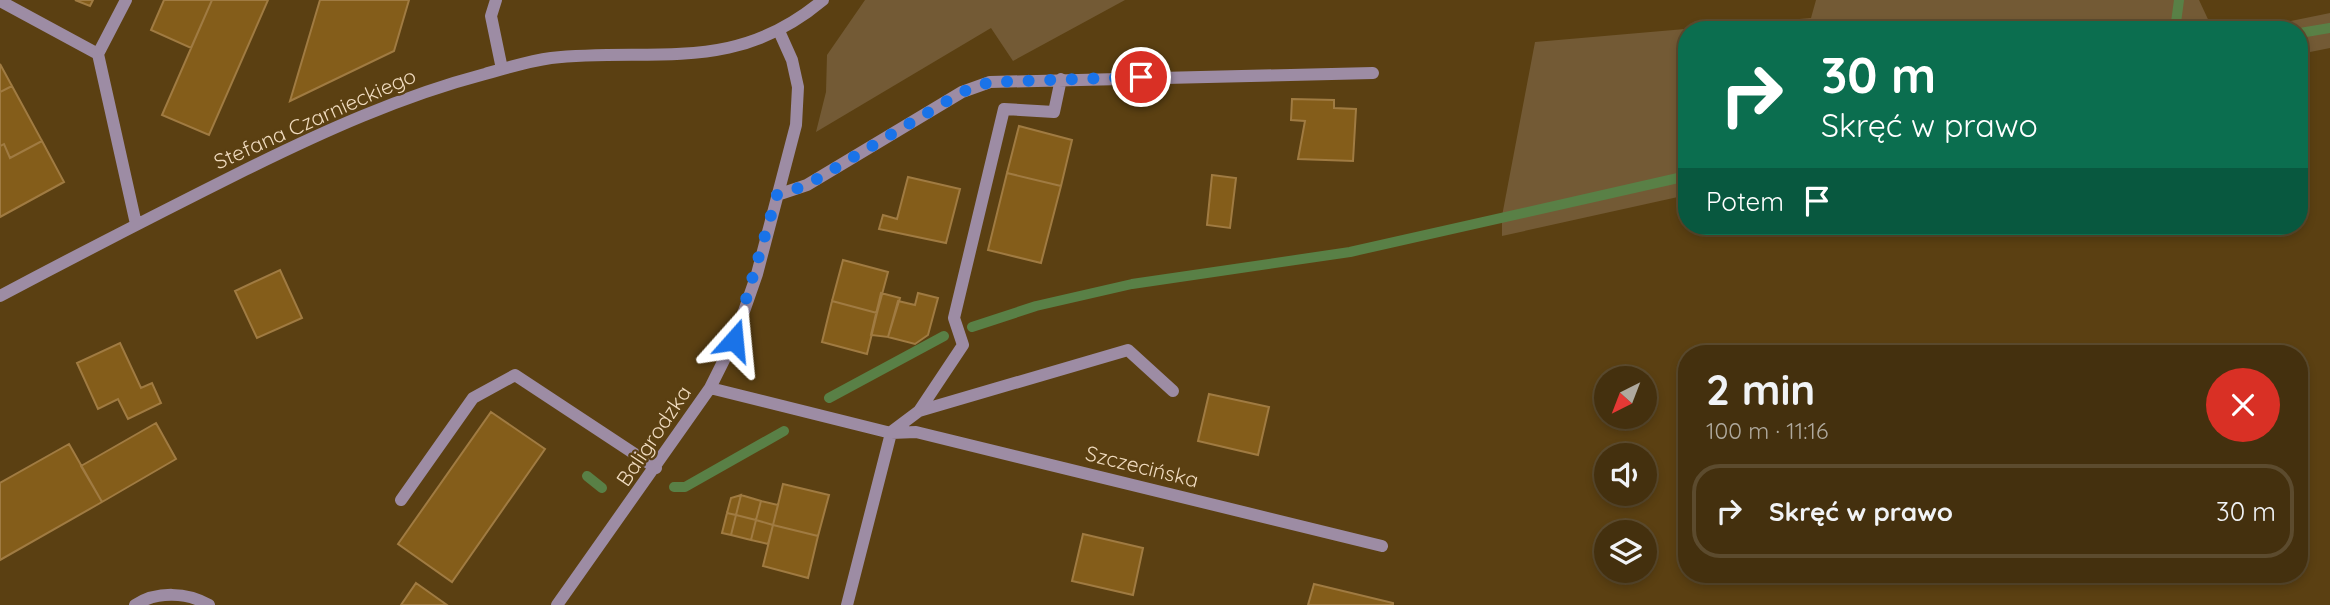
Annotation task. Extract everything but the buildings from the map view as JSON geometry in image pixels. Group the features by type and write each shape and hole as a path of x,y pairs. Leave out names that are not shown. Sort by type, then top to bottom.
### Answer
{"street":[{"path":"126,0 98,54 136,224"},
{"path":"496,0 491,16 502,69"},
{"name":"Stefana Czarnieckiego","path":"0,296 136,224 369,112 441,85 550,58 670,57 725,51 779,32 823,0"},
{"path":"0,1 98,54"},
{"name":"Baligrodzka","path":"557,605 710,388 734,340 796,125 799,87 792,60 779,32"},
{"path":"777,195 807,185 962,92 990,82 1373,73"},
{"path":"847,605 891,433 919,411 963,345 954,318 1004,109 1054,112 1061,79"},
{"path":"919,411 1128,350 1173,391"},
{"path":"401,500 472,398 515,375 656,468"},
{"name":"Szczecińska","path":"710,388 891,433 916,432 1382,546"},
{"path":"135,605 164,596 186,594 209,605"}],"shaded area":[{"path":"865,0 1125,0 1013,61 991,28 816,132 826,92 827,55"},
{"path":"1816,0 2199,0 2209,21 1776,21 1811,18"},
{"path":"2330,13 2330,48 2308,52 2308,21 2290,21"},
{"path":"1678,30 1678,197 1502,236 1502,216 1535,42"}],"waterway":[{"path":"2176,21 2179,0"},
{"path":"2308,32 2330,28"},
{"path":"972,327 1036,306 1132,284 1350,252 1678,178"},
{"path":"829,398 944,336"},
{"path":"674,487 685,487 784,431"},
{"path":"587,476 602,488"}],"route":[{"path":"734,340 757,274 777,195 807,185 962,92 990,82 1141,77"}]}
